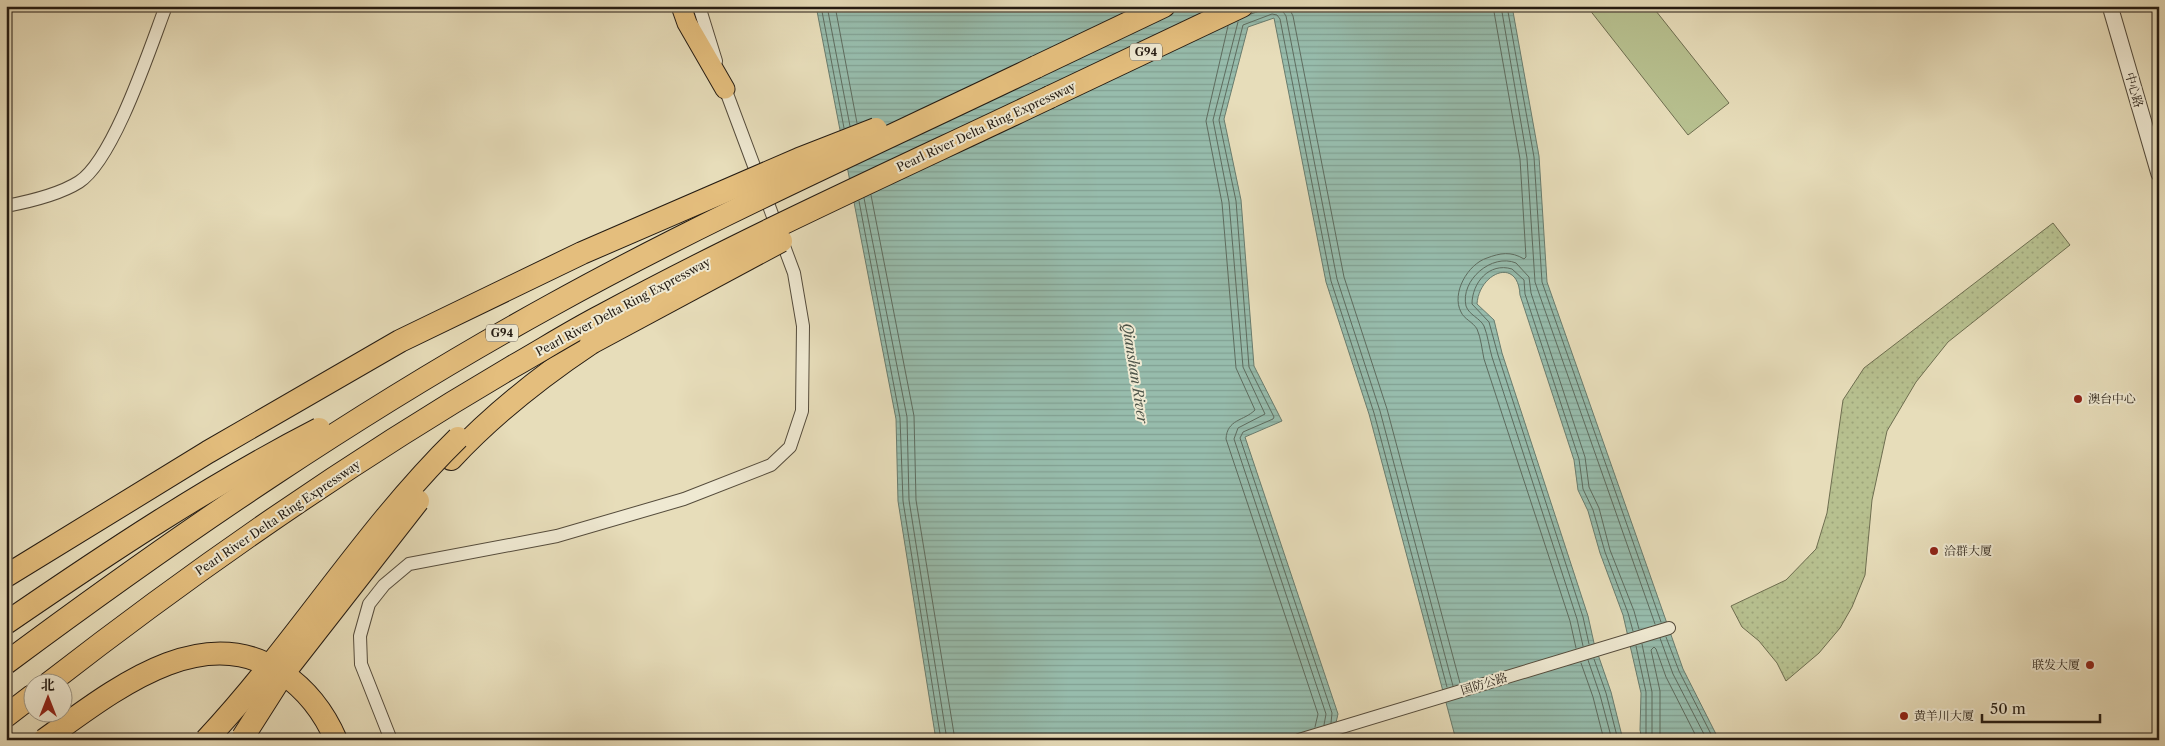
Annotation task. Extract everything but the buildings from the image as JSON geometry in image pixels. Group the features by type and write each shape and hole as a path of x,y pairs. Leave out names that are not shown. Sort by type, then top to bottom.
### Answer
{"highway":[{"name":"G94","path":"6,663 187,531 420,381 482,345 636,259 1164,6"},
{"name":"Pearl River Delta Ring Expressway","path":"61,674 156,601 292,506 440,410 601,316 719,255 1242,6"},
{"path":"6,576 208,452 400,341 582,253 678,210 799,159 1036,67"},
{"path":"206,740 236,707 386,516 443,453 482,415 517,387 591,343 1050,97"},
{"path":"242,740 255,716 283,674 451,459 482,427 517,397 591,343"},
{"path":"6,623 127,542 253,463 482,345"},
{"path":"44,740 93,705 159,666 182,659 218,654 233,654 261,661 292,680 320,710 336,740"},
{"path":"6,716 22,704"}],"main road":[{"path":"681,6 687,23 725,89"}],"street":[{"path":"6,206 33,200 78,182 97,165 123,115 166,6"},
{"path":"391,740 361,664 360,636 369,604 384,585 409,564 557,536 684,499 771,465 790,448 802,411 803,326 796,282 725,89 699,6"},
{"name":"中心路","path":"2110,6 2159,174"},
{"name":"国防公路","path":"1299,740 1669,628"}],"shaded area":[{"path":"1592,6 1652,6 1729,103 1688,135 1589,9"},
{"path":"2053,223 2070,245 1948,342 1916,382 1887,431 1872,500 1865,575 1852,607 1840,628 1819,653 1786,681 1777,663 1759,641 1742,627 1731,606 1786,580 1816,549 1827,513 1843,400 1864,368"}],"water":[{"name":"Qianshan River","path":"816,6 1512,6 1539,156 1547,282 1683,669 1719,740 1642,740 1640,730 1641,693 1623,615 1600,553 1588,511 1578,490 1574,460 1520,295 1518,283 1513,276 1499,273 1491,277 1484,284 1479,293 1477,304 1494,320 1502,353 1588,616 1594,643 1611,692 1623,740 1456,740 1369,414 1326,282 1274,18 1248,27 1224,119 1241,200 1254,366 1282,421 1245,437 1338,714 1332,740 936,740 898,501 896,419"}],"place":[{"name":"澳台中心","path":"2078,399"},
{"name":"洽群大厦","path":"1934,551"},
{"name":"联发大厦","path":"2090,665"},
{"name":"黄羊川大厦","path":"1904,716"}]}
